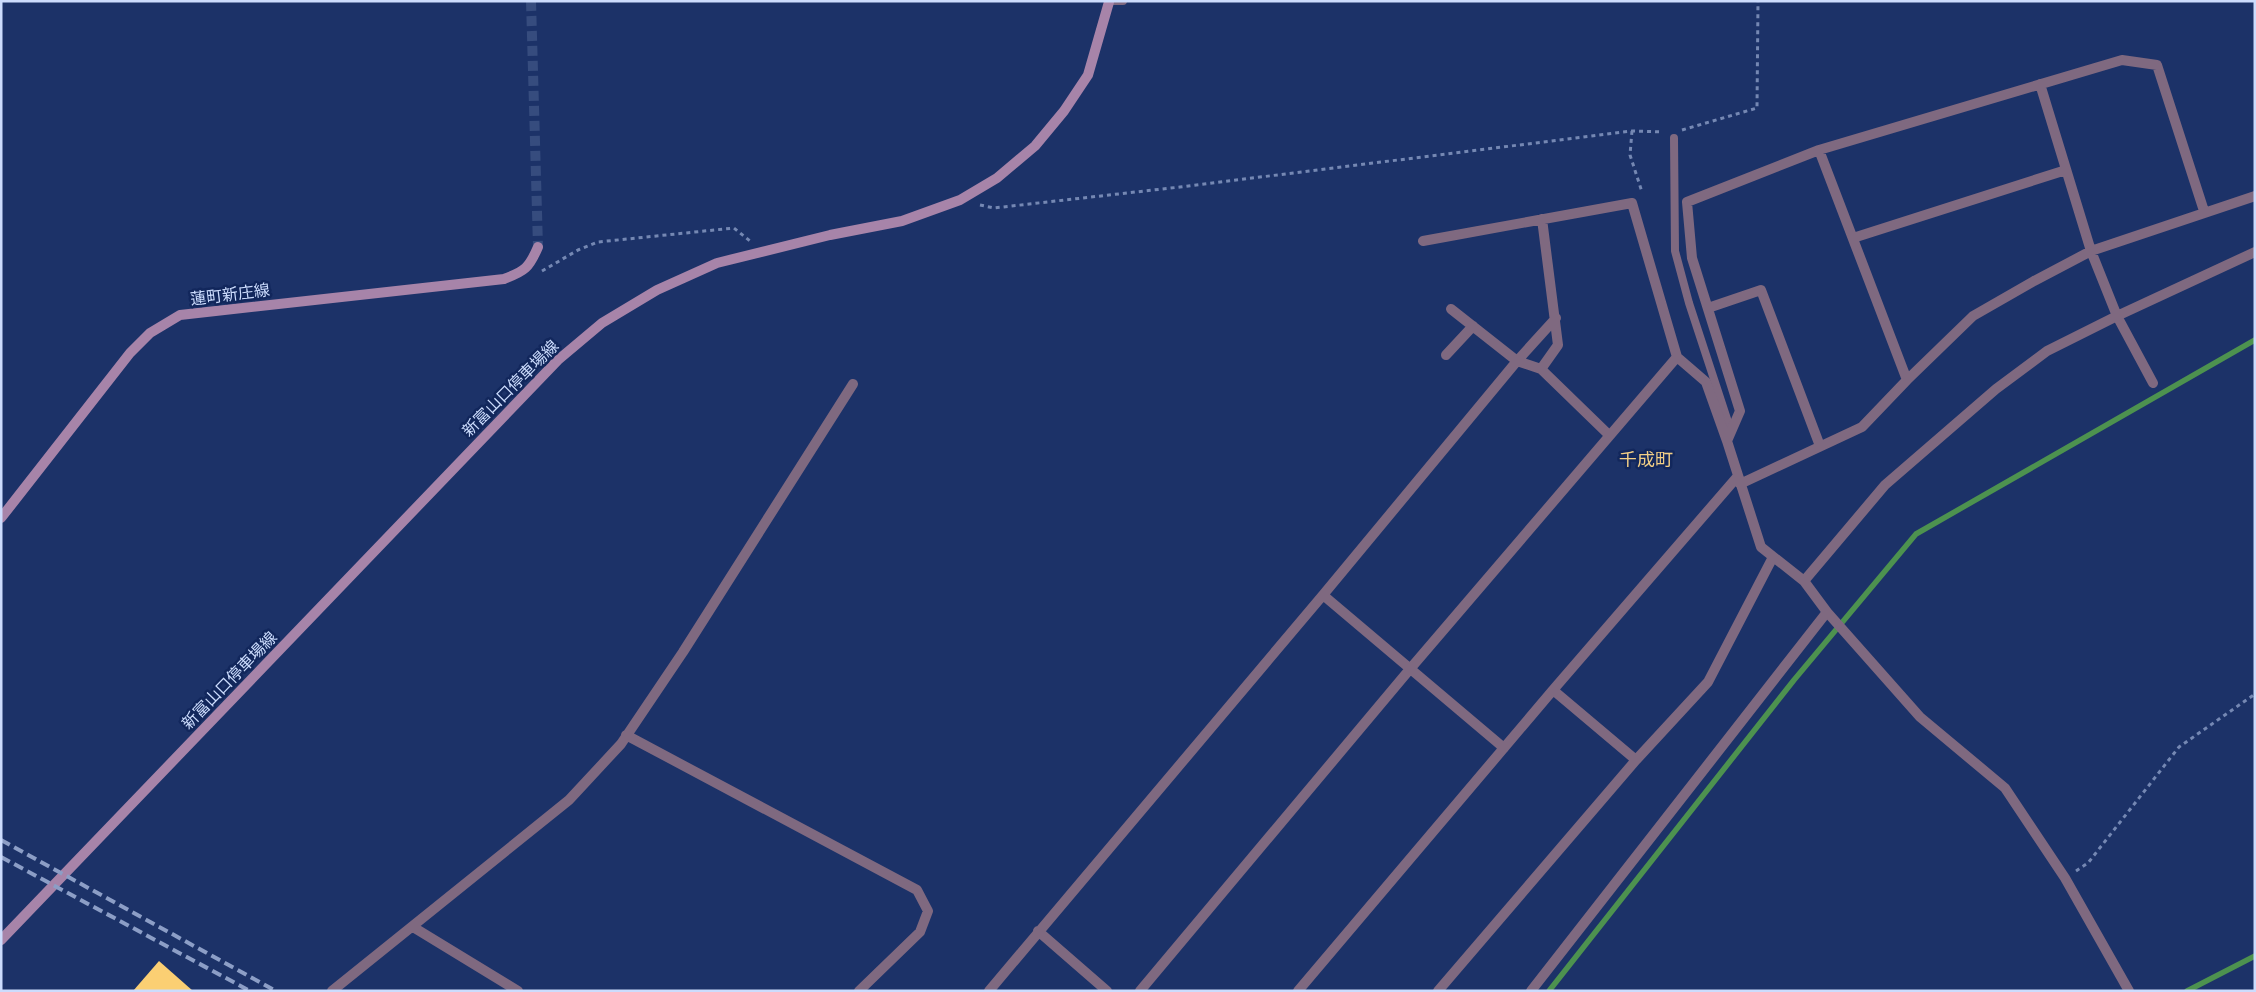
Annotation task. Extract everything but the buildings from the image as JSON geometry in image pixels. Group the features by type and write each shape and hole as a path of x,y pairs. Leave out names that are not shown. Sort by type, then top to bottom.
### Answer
{"main road":[{"name":"新富山口停車場線","path":"1,940 509,408 558,360 602,323 657,290 718,263 830,235 902,221 960,200 997,178 1035,146 1064,111 1088,75 1109,2"},
{"name":"蓮町新庄線","path":"1,518 130,353 150,333 180,315 504,278 522,272 532,262 538,247"}],"street":[{"path":"1729,436 1740,411 1692,258 1687,202 1820,150 2122,60 2157,65 2204,211"},
{"path":"2040,84 2091,251 2117,316 2152,383"},
{"path":"1820,150 1906,380"},
{"path":"1853,238 2066,170"},
{"path":"1298,991 1553,690 1739,480 1862,428 1906,380 1973,316 2034,280 2091,251 2204,211 2255,196"},
{"path":"1423,240 1632,203 1676,357 1706,382 1729,436 1739,480 1761,547 1804,581 1827,612 1920,716 2005,788 2065,878 2129,991"},
{"path":"1541,369 1558,346 1556,318 1542,219"},
{"path":"1804,581 1885,485 1990,394 2047,351 2117,316 2255,252"},
{"path":"1708,308 1761,290 1820,446"},
{"path":"1451,309 1517,361 1541,369 1609,436"},
{"path":"989,991 1323,595 1517,361 1556,318"},
{"path":"1446,355 1473,326"},
{"path":"1140,991 1410,669 1676,357"},
{"path":"332,991 569,800 621,744 689,644 853,384"},
{"path":"1438,991 1636,760 1708,682 1773,557"},
{"path":"1323,595 1504,748"},
{"path":"1531,991 1827,612"},
{"path":"1553,690 1636,760"},
{"path":"626,735 917,890 928,911 920,932 859,991"},
{"path":"413,927 518,991"},
{"path":"1038,931 1107,991"}],"lane":[{"path":"1109,2 1123,1"},
{"path":"1674,138 1675,251 1729,436"}],"path":[{"path":"960,200 994,208 1632,131 1672,133 1757,108 1758,1"},
{"path":"2065,878 2088,863 2179,747 2255,694"}],"waterway":[{"path":"1549,991 1794,680 1916,534 2255,340"},
{"path":"2187,991 2255,956"}],"tunnel":[{"path":"531,1 538,247"}],"railway":[{"path":"1,840 276,991"},
{"path":"1,857 250,991"}],"district":[{"name":"千成町","path":"1646,460"}]}
